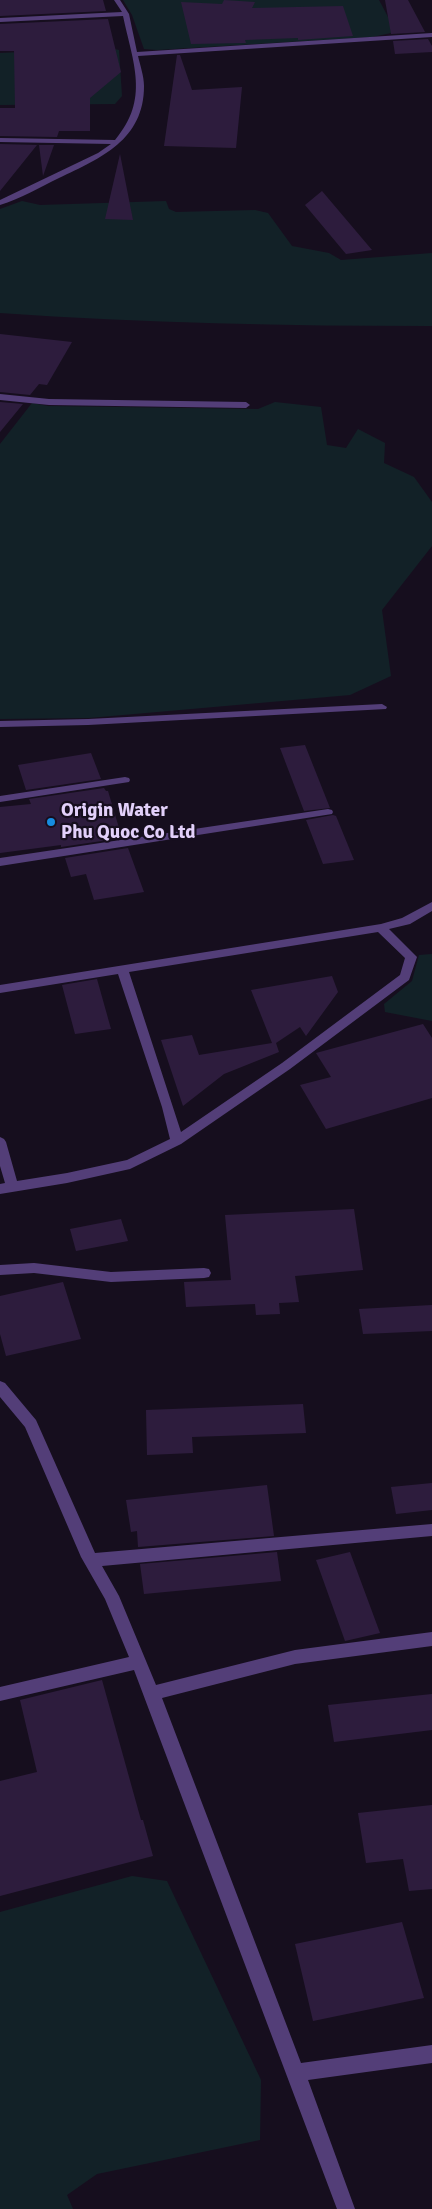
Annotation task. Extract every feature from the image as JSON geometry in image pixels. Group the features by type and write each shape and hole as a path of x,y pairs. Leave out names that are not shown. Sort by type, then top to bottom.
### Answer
{"street":[{"path":"0,204 101,155 118,142 133,120 140,93 140,76 126,14 117,0"},
{"path":"0,20 126,14"},
{"path":"134,54 432,35"},
{"path":"0,140 118,142"},
{"path":"0,397 49,402 246,405"},
{"path":"0,724 88,722 382,707"},
{"path":"0,799 125,780"},
{"path":"0,862 328,812"},
{"path":"0,989 123,971 381,928 406,921 432,906"},
{"path":"0,1142 6,1188 67,1178 130,1164 176,1141 286,1066 405,977 411,957 381,928"},
{"path":"123,971 168,1107 176,1141"},
{"path":"0,1270 34,1268 111,1277 204,1273"},
{"path":"0,1387 31,1424 89,1557 93,1560 111,1596 152,1693 346,2209"},
{"path":"93,1560 432,1530"},
{"path":"152,1693 295,1657 432,1639"},
{"path":"0,1694 138,1662"},
{"path":"296,2073 432,2054"}],"shaded area":[{"path":"123,0 379,0 396,32 372,37 157,50 144,49 132,15"},
{"path":"110,48 119,50 122,96 115,104 0,105 0,53"},
{"path":"22,201 40,205 166,201 169,209 176,212 255,210 268,213 292,246 329,253 341,260 432,253 432,326 216,323 0,313 0,209"},
{"path":"275,402 321,407 327,445 346,448 358,429 385,443 384,463 414,477 432,502 432,546 382,610 391,676 350,695 89,718 0,719 0,444 32,403 48,406 258,409"},
{"path":"432,954 432,1021 385,1012 384,1004 412,981 419,955"},
{"path":"132,1876 167,1881 261,2080 260,2140 97,2174 67,2195 73,2209 0,2209 0,1912"}],"building":[{"path":"0,0 103,0 106,11 0,16"},
{"path":"224,0 255,2 252,8 343,6 353,36 298,40 298,38 245,40 246,43 191,44 181,2 222,4"},
{"path":"385,0 408,0 425,32 391,34"},
{"path":"108,19 121,72 90,98 90,131 59,131 57,137 0,136 0,108 15,108 14,51 0,51 0,24"},
{"path":"428,39 432,46 432,52 395,54 393,41"},
{"path":"177,55 180,55 192,90 242,87 236,148 164,146"},
{"path":"0,144 37,145 0,191"},
{"path":"39,145 54,145 43,176"},
{"path":"120,154 133,220 105,219"},
{"path":"322,191 372,250 346,254 305,205"},
{"path":"0,334 72,342 47,385 39,384 30,395 0,392"},
{"path":"0,402 23,404 0,432"},
{"path":"305,745 330,808 304,811 280,748"},
{"path":"91,753 101,779 26,790 18,765"},
{"path":"104,788 108,791 122,838 0,853 0,807 31,804 29,799"},
{"path":"336,816 354,860 323,864 306,820"},
{"path":"128,848 144,892 94,900 86,874 71,877 65,858"},
{"path":"332,976 338,992 306,1036 300,1027 276,1043 279,1052 224,1074 183,1106 161,1040 192,1035 199,1055 272,1043 251,990"},
{"path":"97,979 111,1029 75,1034 62,985"},
{"path":"423,1024 432,1038 432,1098 326,1129 300,1085 331,1077 316,1053"},
{"path":"354,1209 363,1270 295,1276 299,1302 279,1303 280,1314 256,1315 255,1304 186,1307 184,1282 231,1280 225,1215"},
{"path":"121,1219 128,1241 76,1251 70,1229"},
{"path":"63,1282 81,1339 6,1356 0,1334 0,1296"},
{"path":"432,1305 432,1331 363,1334 359,1309"},
{"path":"303,1404 306,1433 192,1437 193,1453 147,1455 146,1410"},
{"path":"432,1483 432,1510 396,1514 391,1487"},
{"path":"267,1485 274,1536 138,1547 137,1531 131,1532 126,1500"},
{"path":"277,1552 281,1581 144,1594 140,1564"},
{"path":"350,1552 380,1633 345,1641 316,1560"},
{"path":"102,1680 141,1820 143,1820 153,1856 0,1896 0,1781 37,1772 20,1700"},
{"path":"432,1694 432,1730 334,1742 328,1705"},
{"path":"432,1805 432,1889 409,1891 403,1859 366,1863 358,1813"},
{"path":"402,1922 424,1998 313,2021 295,1944"}],"place":[{"name":"Origin Water Phu Quoc Co Ltd","path":"51,822"}]}
